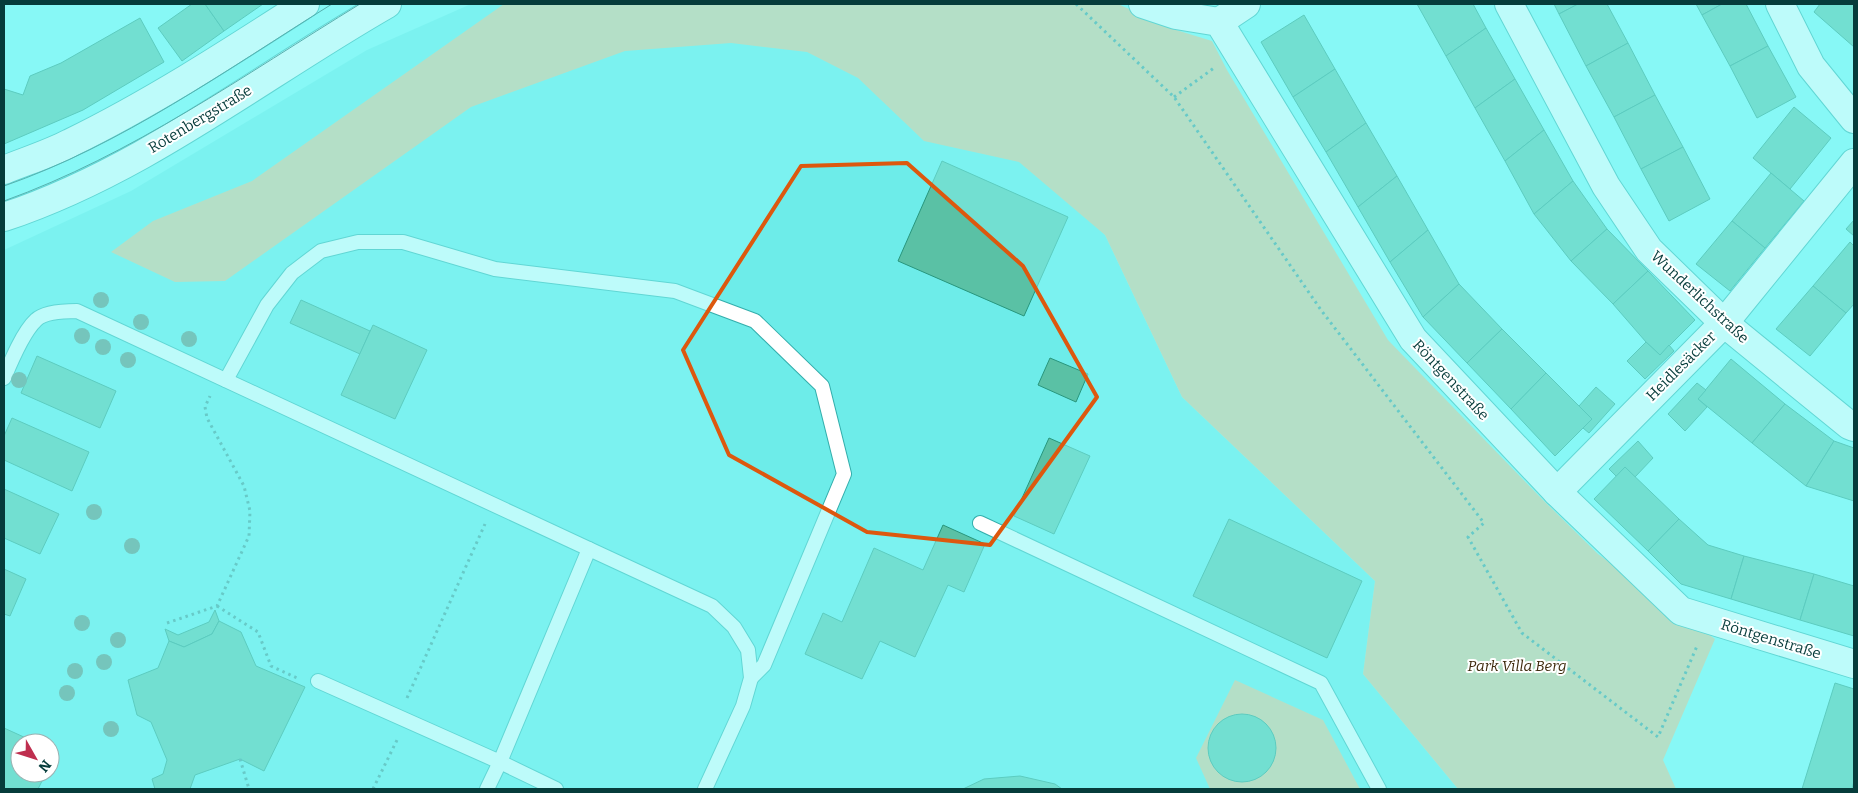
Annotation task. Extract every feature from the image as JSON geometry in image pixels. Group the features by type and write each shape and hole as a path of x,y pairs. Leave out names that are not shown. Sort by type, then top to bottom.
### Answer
{"street":[{"path":"4,170 69,144 144,104 232,52 305,4"},
{"name":"Rotenbergstraße","path":"4,217 93,180 169,139 338,32 387,4"},
{"path":"1143,4 1176,15 1219,22 1246,4"},
{"name":"Wunderlichstraße","path":"1509,4 1606,186 1649,250 1724,323 1849,425 1854,427"},
{"path":"1780,4 1811,66 1854,119"},
{"name":"Röntgenstraße","path":"1219,22 1412,339 1557,492 1681,611 1854,664"},
{"name":"Heidlesäcker","path":"1557,492 1724,323 1854,163"}],"lane":[{"path":"222,379 267,305 292,273 321,251 358,242 403,242 495,268 675,291 756,320 822,386 844,474 764,665 750,678"},
{"path":"5,370 36,319 59,311 77,312 712,606 734,627 748,650 750,678 743,706 705,789"},
{"path":"980,523 1322,683 1379,789"},
{"path":"487,789 589,549"},
{"path":"318,681 556,789"}],"path":[{"path":"1076,4 1174,97 1322,310 1484,523 1468,537 1522,634 1658,737 1708,620"},
{"path":"1174,97 1237,51"},
{"path":"167,624 217,606 249,536 250,511 244,486 208,418 205,407 222,379"},
{"path":"373,789 494,505"},
{"path":"217,606 258,632 271,666 307,682 318,681"},
{"path":"240,759 249,789"}],"highlighted area":[{"path":"907,163 1023,266 1097,397 990,545 867,532 729,455 683,350 801,166"}],"shaded area":[{"path":"471,4 866,4 1105,235 1182,397 1375,581 1363,674 1458,789 4,789 4,250 131,191 367,50"}],"green space":[{"name":"Park Villa Berg","path":"504,4 1118,4 1173,29 1212,41 1227,70 1388,340 1598,554 1715,639 1663,760 1676,789 1458,789 1363,674 1375,581 1182,397 1105,235 1019,162 924,141 858,78 807,52 731,43 625,51 471,107 225,281 175,282 111,252 153,221 252,181"},
{"path":"1235,680 1323,720 1360,789 1210,789 1196,758"}],"building":[{"path":"192,4 205,4 224,31 182,61 158,28"},
{"path":"205,4 263,4 224,31"},
{"path":"1417,4 1473,4 1486,28 1446,56"},
{"path":"1554,4 1578,4 1559,14"},
{"path":"1578,4 1607,4 1628,43 1586,66 1559,14"},
{"path":"1696,4 1722,4 1702,15"},
{"path":"1722,4 1746,4 1768,46 1730,66 1702,15"},
{"path":"1820,4 1854,4 1854,47 1814,12"},
{"path":"1304,15 1335,69 1293,97 1261,42"},
{"path":"140,18 164,62 83,110 4,144 4,89 23,95 30,76 61,63"},
{"path":"1486,28 1515,79 1475,108 1446,56"},
{"path":"1628,43 1655,95 1614,117 1586,66"},
{"path":"1768,46 1796,97 1757,118 1730,66"},
{"path":"1335,69 1366,123 1326,152 1293,97"},
{"path":"1515,79 1544,130 1505,161 1475,108"},
{"path":"1655,95 1683,147 1641,169 1614,117"},
{"path":"1794,107 1831,138 1790,189 1753,158"},
{"path":"1366,123 1397,176 1358,207 1326,152"},
{"path":"1544,130 1573,181 1534,214 1505,161"},
{"path":"1683,147 1710,199 1669,221 1641,169"},
{"path":"942,161 1068,217 1024,316 898,261"},
{"path":"1771,173 1804,201 1765,248 1732,221"},
{"path":"1397,176 1428,230 1390,262 1358,207"},
{"path":"1573,181 1607,229 1571,261 1534,214"},
{"path":"1854,220 1854,236 1846,229"},
{"path":"1732,221 1765,248 1730,291 1696,264"},
{"path":"1607,229 1648,271 1613,304 1571,261"},
{"path":"1428,230 1459,284 1423,317 1390,262"},
{"path":"1850,242 1854,246 1854,304 1846,313 1813,286"},
{"path":"1648,271 1695,320 1660,355 1613,304"},
{"path":"1459,284 1502,329 1467,363 1423,317"},
{"path":"1813,286 1846,313 1810,356 1776,329"},
{"path":"301,300 370,331 360,354 290,323"},
{"path":"373,325 427,350 395,419 341,395"},
{"path":"1502,329 1546,373 1511,409 1467,363"},
{"path":"1646,342 1660,355 1669,345 1674,351 1645,379 1627,361"},
{"path":"37,356 116,391 100,428 21,393"},
{"path":"1050,358 1088,374 1076,402 1038,385"},
{"path":"1731,359 1785,404 1752,443 1698,399"},
{"path":"1546,373 1592,419 1555,456 1511,409"},
{"path":"1697,383 1706,390 1698,399 1707,407 1685,431 1668,414"},
{"path":"1596,387 1615,404 1589,433 1583,428 1592,419 1579,406"},
{"path":"1785,404 1834,441 1806,486 1752,443"},
{"path":"12,418 89,452 72,491 4,460 4,436"},
{"path":"1049,438 1090,456 1054,534 1014,516"},
{"path":"1638,441 1653,458 1635,477 1625,467 1617,477 1609,469"},
{"path":"1834,441 1854,448 1854,501 1806,486"},
{"path":"1625,467 1679,519 1648,551 1594,499"},
{"path":"4,489 59,514 40,554 4,538"},
{"path":"1229,519 1362,581 1327,658 1193,596"},
{"path":"1679,519 1708,545 1744,556 1731,599 1681,584 1648,551"},
{"path":"943,525 985,544 964,592 948,585 915,657 880,641 862,679 805,654 823,613 842,622 874,548 923,570"},
{"path":"1744,556 1814,574 1800,620 1731,599"},
{"path":"4,569 26,579 10,616 4,614"},
{"path":"1814,574 1854,586 1854,636 1800,620"},
{"path":"215,610 219,621 212,634 184,647 169,641 165,629 178,635 209,622"},
{"path":"219,621 241,632 256,666 305,687 264,771 240,759 195,775 190,789 155,789 152,779 163,774 167,760 151,722 137,715 128,680 158,668 169,641 184,647 212,634"},
{"path":"1835,683 1854,689 1854,781 1852,789 1802,789"},
{"path":"1242,714 1255,716 1266,724 1274,735 1276,748 1274,761 1266,772 1255,780 1242,782 1229,780 1218,772 1210,761 1208,748 1210,735 1218,724 1229,716"},
{"path":"4,728 15,733 10,733 10,783 41,783 38,789 4,789"},
{"path":"1020,776 1055,784 1062,789 963,789 984,779"}],"tram line":[{"path":"4,186 90,150 132,128 213,80 332,4"},
{"path":"4,201 97,161 142,137 186,112 360,4"}]}
